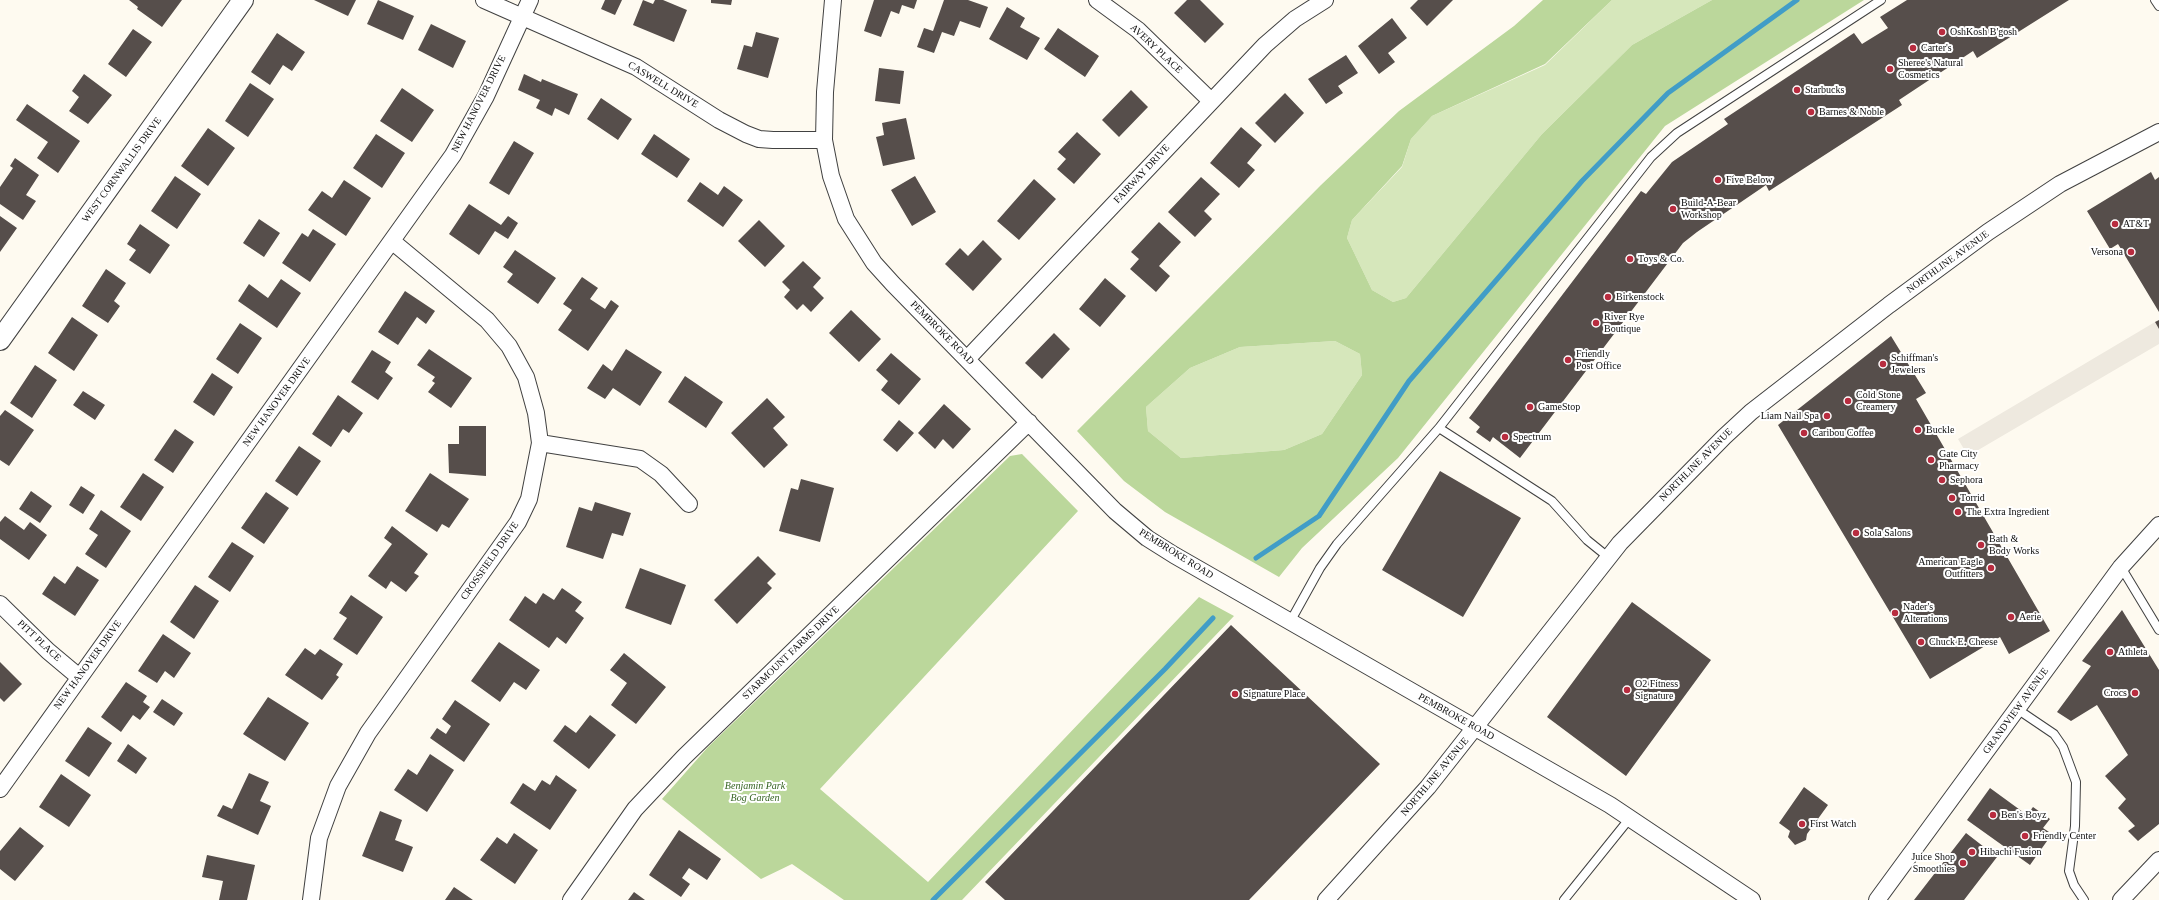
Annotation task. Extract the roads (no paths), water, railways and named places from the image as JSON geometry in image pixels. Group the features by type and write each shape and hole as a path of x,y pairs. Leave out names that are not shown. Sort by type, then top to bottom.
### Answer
{"street":[{"name":"WEST CORNWALLIS DRIVE","path":"0,340 243,0"},
{"name":"CASWELL DRIVE","path":"484,0 636,67 719,120 746,134 759,139 824,140"},
{"name":"NEW HANOVER DRIVE","path":"0,789 393,242 453,155 486,96 530,0"},
{"name":"PEMBROKE ROAD","path":"833,0 826,84 824,140 831,176 846,219 874,263 893,284 968,358 1116,511 1147,538 1456,718 1476,727 1630,818 1752,900"},
{"name":"AVERY PLACE","path":"1097,0 1138,30 1211,101"},
{"name":"FAIRWAY DRIVE","path":"968,358 1265,45 1295,19 1325,0"},
{"name":"NORTHLINE AVENUE","path":"1326,900 1419,798 1608,557 1642,519 1745,418 1889,305 1988,232 2060,184 2159,132"},
{"name":"CROSSFIELD DRIVE","path":"311,900 319,838 338,786 368,732 518,522 529,499 540,443 536,413 526,376 509,346 487,320 393,242"},
{"name":"STARMOUNT FARMS DRIVE","path":"572,900 635,809 684,757 1029,422"},
{"path":"540,443 640,459 661,474 689,504"},
{"name":"GRANDVIEW AVENUE","path":"1877,900 2121,568 2159,526"},
{"name":"PITT PLACE","path":"0,604 48,651 79,677"},
{"path":"2122,900 2159,860"}],"lane":[{"path":"1290,622 1320,568 1336,544 1439,428 1651,157 1677,133 1881,0"},
{"path":"2155,0 2159,6"},
{"path":"1439,428 1552,502 1587,540 1608,557"},
{"path":"2121,568 2159,630"},
{"path":"2017,709 2054,734 2063,747 2076,782 2075,826 2069,872 2074,885 2084,900"},
{"path":"1564,900 1630,818"}],"waterway":[{"path":"1256,558 1319,516 1409,381 1582,181 1668,93 1797,0"},
{"path":"933,900 1165,669 1213,618"}],"place":[{"name":"OshKosh B'gosh","path":"1942,32"},
{"name":"Carter's","path":"1913,48"},
{"name":"Sheree's Natural Cosmetics","path":"1890,69"},
{"name":"Starbucks","path":"1797,90"},
{"name":"Barnes & Noble","path":"1811,112"},
{"name":"Five Below","path":"1718,180"},
{"name":"Build-A-Bear Workshop","path":"1673,209"},
{"name":"AT&T","path":"2115,224"},
{"name":"Versona","path":"2131,252"},
{"name":"Toys & Co.","path":"1630,259"},
{"name":"Birkenstock","path":"1608,297"},
{"name":"River Rye Boutique","path":"1596,323"},
{"name":"Friendly Post Office","path":"1568,360"},
{"name":"Schiffman's Jewelers","path":"1883,364"},
{"name":"Cold Stone Creamery","path":"1848,401"},
{"name":"GameStop","path":"1530,407"},
{"name":"Liam Nail Spa","path":"1827,416"},
{"name":"Buckle","path":"1918,430"},
{"name":"Caribou Coffee","path":"1804,433"},
{"name":"Spectrum","path":"1505,437"},
{"name":"Gate City Pharmacy","path":"1931,460"},
{"name":"Sephora","path":"1942,480"},
{"name":"Torrid","path":"1952,498"},
{"name":"The Extra Ingredient","path":"1958,512"},
{"name":"Sola Salons","path":"1856,533"},
{"name":"Bath & Body Works","path":"1981,545"},
{"name":"American Eagle Outfitters","path":"1991,568"},
{"name":"Nader's Alterations","path":"1895,613"},
{"name":"Aerie","path":"2011,617"},
{"name":"Chuck E. Cheese","path":"1921,642"},
{"name":"Athleta","path":"2110,652"},
{"name":"O2 Fitness Signature","path":"1627,690"},
{"name":"Crocs","path":"2135,693"},
{"name":"Signature Place","path":"1235,694"},
{"name":"Ben's Boyz","path":"1993,815"},
{"name":"First Watch","path":"1802,824"},
{"name":"Friendly Center","path":"2025,836"},
{"name":"Hibachi Fusion","path":"1972,852"},
{"name":"Juice Shop Smoothies","path":"1963,863"}],"park label":[{"name":"Benjamin Park Bog Garden","path":"755,792"}]}
